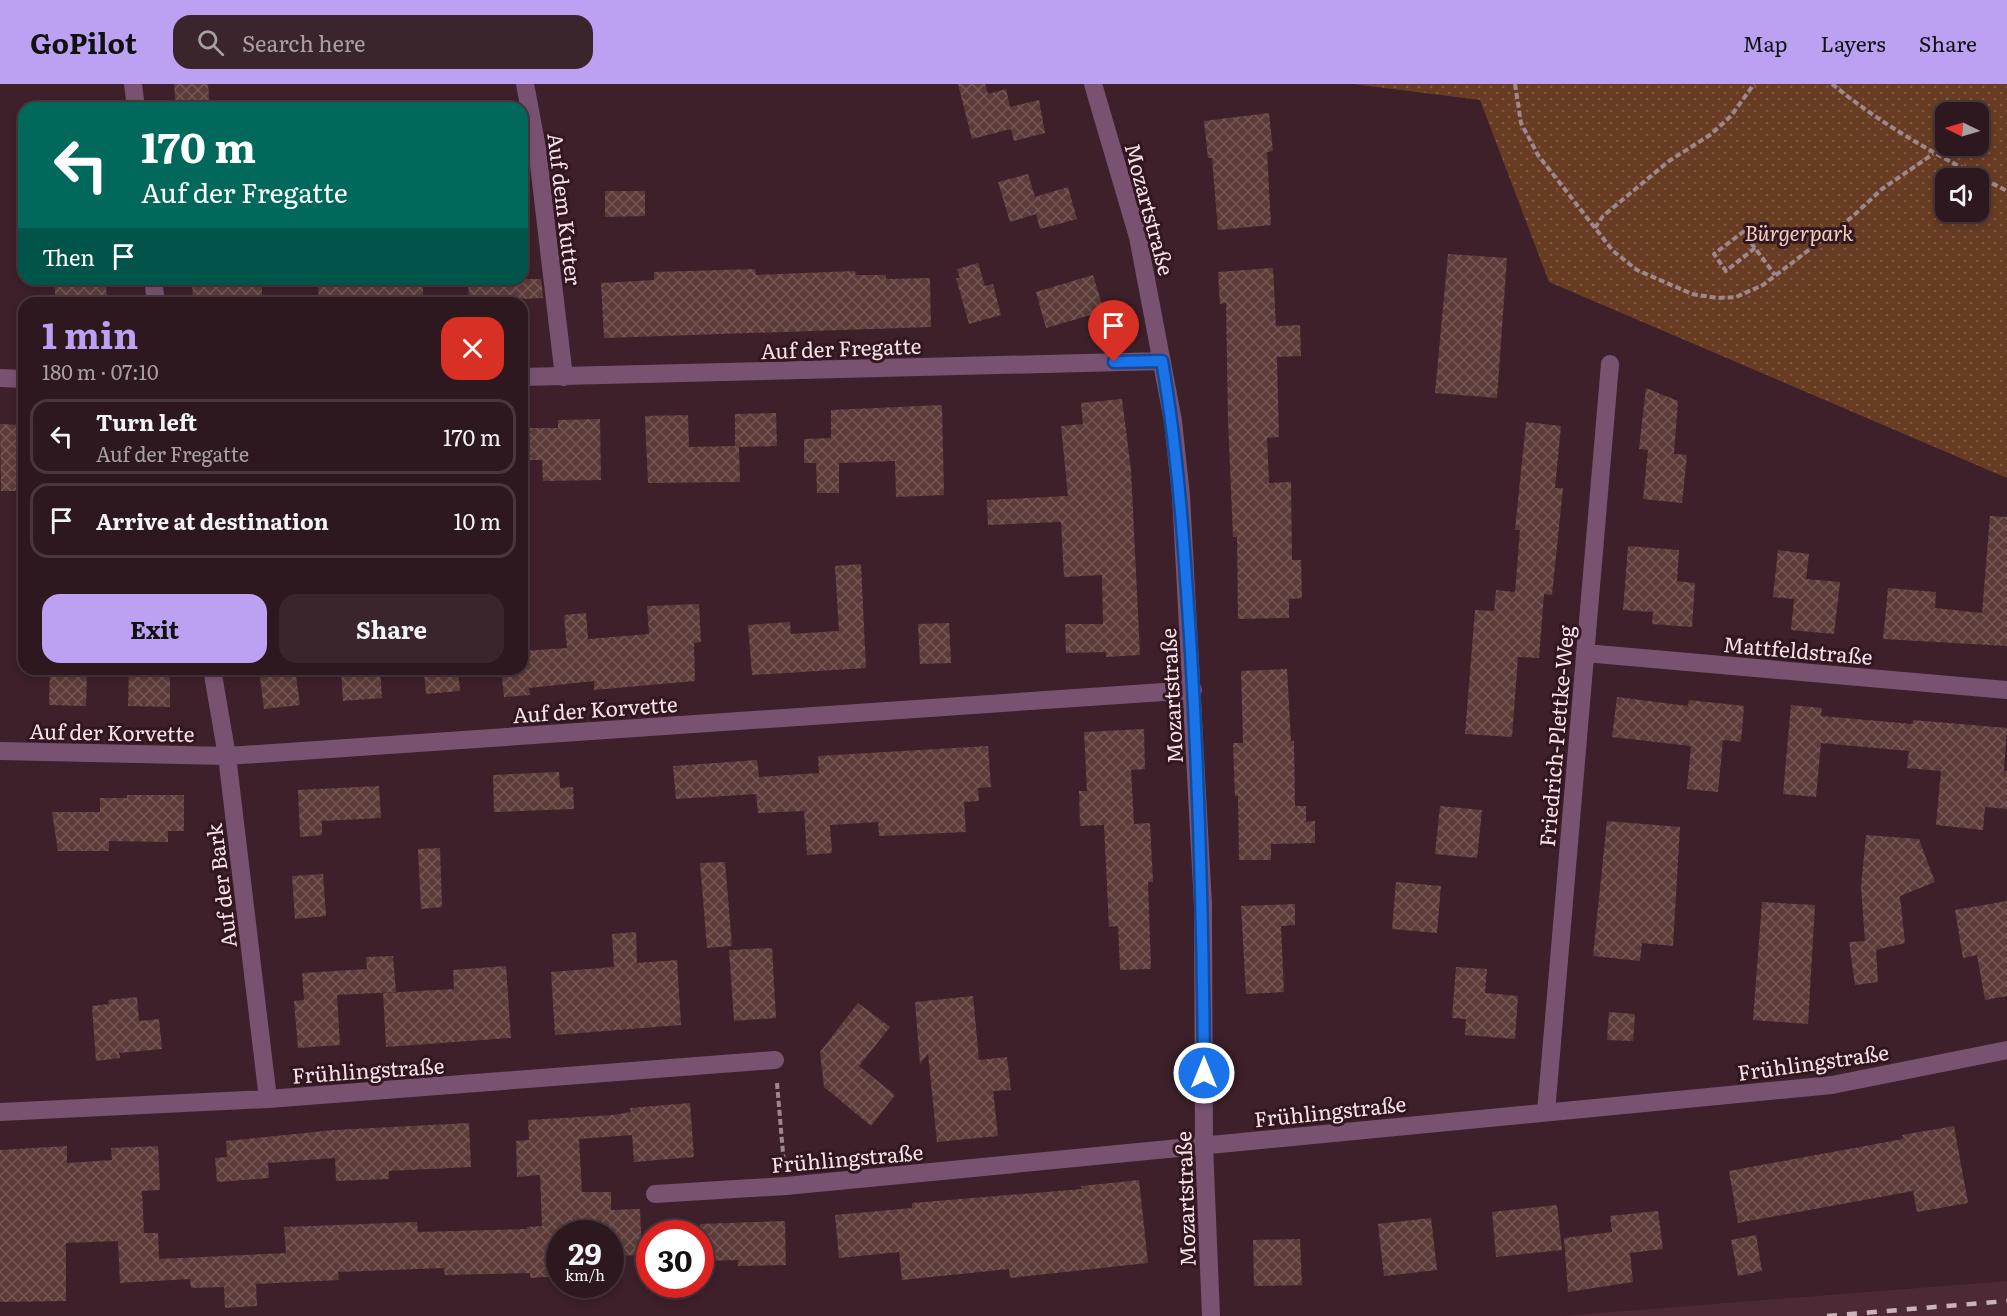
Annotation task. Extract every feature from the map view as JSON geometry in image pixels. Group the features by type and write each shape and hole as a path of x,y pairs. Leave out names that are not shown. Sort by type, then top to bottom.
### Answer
{"street":[{"path":"134,84 136,102"},
{"name":"Auf dem Kutter","path":"525,84 537,148 564,377"},
{"name":"Mozartstraße","path":"1093,84 1138,237 1162,361 1181,496 1203,905 1204,1145 1211,1316"},
{"name":"Auf der Fregatte","path":"528,377 1162,361"},
{"name":"Friedrich-Plettke-Weg","path":"1546,1112 1610,364"},
{"path":"0,378 18,379"},
{"name":"Mattfeldstraße","path":"1585,653 2007,690"},
{"name":"Auf der Bark","path":"214,675 227,756 268,1099"},
{"name":"Auf der Korvette","path":"0,752 227,756 1193,690"},
{"name":"Frühlingstraße","path":"655,1194 786,1186 1832,1085 2007,1050"},
{"name":"Frühlingstraße","path":"0,1112 268,1099 775,1060"}],"path":[{"path":"1515,84 1521,123 1538,155 1613,252 1637,270 1692,294 1717,298 1736,297 1762,285 1852,217 1882,189 1934,154"},
{"path":"1595,228 1603,216 1669,161 1710,135 1731,116 1754,84"},
{"path":"1832,84 1871,116 1934,154 2007,191"},
{"path":"1755,248 1726,271 1714,254 1743,232 1775,274"},
{"path":"775,1060 786,1186"}],"shaded area":[{"path":"2007,1281 2007,1316 1562,1316"}],"green space":[{"name":"Bürgerpark","path":"1353,84 2007,84 2007,478 1549,282 1480,100"}],"building":[{"path":"174,84 208,84 210,102 176,102"},
{"path":"958,84 985,84 988,94 1006,89 1010,107 1039,100 1045,133 1014,141 1011,129 972,139"},
{"path":"1269,113 1273,151 1267,152 1271,225 1218,230 1212,158 1208,158 1204,121"},
{"path":"1028,174 1035,197 1068,187 1077,219 1040,229 1036,214 1010,222 998,182"},
{"path":"605,191 645,191 645,216 605,217"},
{"path":"1448,254 1507,258 1497,398 1435,393"},
{"path":"978,263 985,286 993,284 1001,315 969,324 956,278 960,278 957,269"},
{"path":"1273,268 1276,326 1300,325 1301,356 1277,357 1279,437 1267,438 1269,483 1291,482 1292,560 1301,560 1302,598 1289,599 1289,618 1238,619 1237,537 1233,537 1228,421 1226,303 1220,304 1218,272"},
{"path":"755,269 756,275 855,271 856,275 886,275 886,279 930,278 931,327 604,338 601,283 654,280 654,272"},
{"path":"1093,275 1104,311 1046,328 1036,292"},
{"path":"528,279 541,279 543,298 469,297 468,285 528,285"},
{"path":"54,285 106,285 107,297 56,297"},
{"path":"192,285 262,285 262,297 193,297"},
{"path":"318,285 423,285 423,297 319,297"},
{"path":"1646,388 1678,401 1674,454 1687,455 1682,503 1643,499 1648,450 1639,449"},
{"path":"1122,399 1131,470 1140,655 1106,657 1106,652 1066,653 1065,624 1103,624 1102,575 1064,577 1061,522 988,525 987,500 1068,496 1061,426 1083,424 1081,403"},
{"path":"942,405 944,495 896,497 895,461 839,463 839,493 817,493 816,463 804,463 804,439 831,438 831,410"},
{"path":"776,413 777,446 739,447 740,482 648,483 645,416 688,415 689,447 735,446 735,414"},
{"path":"600,419 601,480 543,481 542,460 528,460 528,428 558,428 558,420"},
{"path":"1526,422 1561,426 1555,488 1563,488 1552,595 1544,594 1539,658 1518,657 1512,737 1465,734 1475,610 1494,611 1496,590 1515,592 1520,530 1515,530"},
{"path":"0,424 18,425 18,491 1,491"},
{"path":"1990,516 2007,517 2007,646 1883,639 1888,588 1936,592 1935,608 1982,613"},
{"path":"1628,546 1679,550 1677,581 1695,583 1692,627 1652,624 1653,612 1623,610"},
{"path":"1778,550 1809,554 1806,579 1840,582 1834,634 1791,630 1794,599 1773,597"},
{"path":"861,564 866,668 752,675 748,625 790,622 791,634 839,631 835,566"},
{"path":"699,604 701,642 694,643 695,681 594,690 594,681 529,688 530,695 504,697 502,675 528,675 528,651 567,648 564,615 586,613 588,639 649,634 647,606"},
{"path":"949,623 951,663 920,664 918,624"},
{"path":"1287,669 1291,741 1294,741 1295,806 1306,806 1306,822 1315,821 1315,843 1271,844 1271,860 1239,860 1238,796 1235,796 1233,743 1243,743 1241,671"},
{"path":"50,675 87,675 86,706 49,705"},
{"path":"129,675 170,675 170,707 128,706"},
{"path":"260,675 296,675 300,705 264,709"},
{"path":"341,675 380,675 382,698 343,701"},
{"path":"424,675 459,675 460,691 426,694"},
{"path":"1617,697 1688,706 1689,700 1744,706 1741,742 1723,740 1718,792 1687,789 1691,746 1612,737"},
{"path":"1791,705 1822,708 1821,716 1913,724 1913,720 2007,728 2004,771 2007,771 2007,809 1985,807 1983,830 1936,825 1941,771 1907,768 1909,751 1821,743 1816,797 1783,794"},
{"path":"1144,729 1145,769 1131,770 1134,824 1150,823 1153,882 1148,882 1151,969 1120,970 1118,926 1109,927 1104,825 1080,826 1079,791 1087,791 1084,732"},
{"path":"988,746 991,787 978,788 979,801 964,802 966,832 879,836 878,822 830,825 832,853 807,855 804,811 758,813 756,794 676,799 673,766 757,760 759,777 819,773 818,756"},
{"path":"559,772 560,788 573,787 574,809 494,812 493,775"},
{"path":"379,786 381,818 322,821 322,835 300,837 298,790"},
{"path":"127,795 184,795 184,831 168,831 168,842 109,841 109,851 58,851 52,812 100,812 100,798 127,798"},
{"path":"1440,806 1482,810 1477,858 1435,854"},
{"path":"1607,821 1680,827 1673,946 1642,943 1640,961 1593,956"},
{"path":"1866,835 1919,839 1935,882 1900,896 1905,943 1876,950 1878,982 1855,985 1849,942 1865,941 1861,887"},
{"path":"440,848 442,907 421,909 418,849"},
{"path":"725,862 732,946 707,948 700,863"},
{"path":"323,874 326,916 295,919 292,876"},
{"path":"1396,882 1441,886 1437,933 1392,929"},
{"path":"2007,901 2007,996 1985,1000 1977,955 1963,958 1955,910"},
{"path":"1762,902 1815,905 1808,1024 1753,1020"},
{"path":"1295,904 1295,925 1281,926 1284,992 1246,994 1241,906"},
{"path":"636,932 637,963 677,960 681,1025 555,1035 551,972 614,967 612,934"},
{"path":"772,948 776,1018 734,1021 729,950"},
{"path":"393,956 396,992 337,995 340,1045 298,1048 294,1001 304,1000 302,973 367,969 366,957"},
{"path":"506,966 511,1038 386,1047 383,993 454,989 453,970"},
{"path":"1456,967 1487,969 1485,993 1518,996 1515,1039 1465,1035 1466,1019 1452,1018"},
{"path":"973,996 979,1060 1007,1057 1011,1090 993,1091 998,1136 937,1142 928,1054 920,1064 915,1002"},
{"path":"137,997 139,1021 159,1019 162,1049 119,1053 120,1058 96,1061 92,1006 109,1004 108,1000"},
{"path":"858,1003 890,1027 859,1066 895,1095 871,1126 824,1087 820,1052"},
{"path":"1609,1012 1635,1014 1633,1041 1607,1040"},
{"path":"690,1103 694,1157 634,1162 632,1135 579,1139 582,1192 611,1192 611,1210 640,1209 640,1220 636,1220 636,1255 624,1256 624,1220 546,1220 546,1277 530,1278 530,1273 445,1275 444,1268 338,1272 339,1280 256,1284 257,1306 225,1308 224,1287 191,1288 190,1279 120,1283 118,1241 66,1243 66,1301 0,1302 0,1150 67,1146 67,1163 112,1160 111,1148 158,1146 160,1190 142,1191 144,1233 158,1233 159,1259 286,1253 284,1227 417,1222 418,1232 527,1229 527,1227 542,1226 540,1175 517,1177 516,1141 529,1140 528,1120 613,1115 631,1112 630,1108"},
{"path":"469,1123 471,1167 389,1171 389,1179 336,1181 335,1158 268,1163 269,1178 217,1182 215,1158 227,1157 226,1141 334,1130"},
{"path":"1954,1126 1968,1203 1917,1212 1913,1191 1738,1223 1729,1171 1903,1139 1902,1135"},
{"path":"1139,1180 1148,1263 1010,1278 1009,1269 902,1280 899,1252 839,1258 835,1215 912,1208 912,1203 1082,1189 1081,1186"},
{"path":"1557,1205 1562,1250 1496,1257 1492,1212"},
{"path":"1658,1211 1663,1249 1630,1253 1633,1282 1568,1292 1564,1238 1612,1232 1610,1216"},
{"path":"1431,1218 1437,1270 1384,1276 1378,1224"},
{"path":"785,1221 786,1265 738,1266 738,1260 714,1261 714,1224"},
{"path":"1756,1235 1762,1271 1738,1276 1731,1240"},
{"path":"1300,1239 1302,1285 1254,1286 1253,1240"}],"railway":[{"path":"1827,1316 2007,1301"}],"route":[{"path":"1114,362 1162,361 1173,421 1181,496 1193,690 1203,905 1204,1073"}]}
